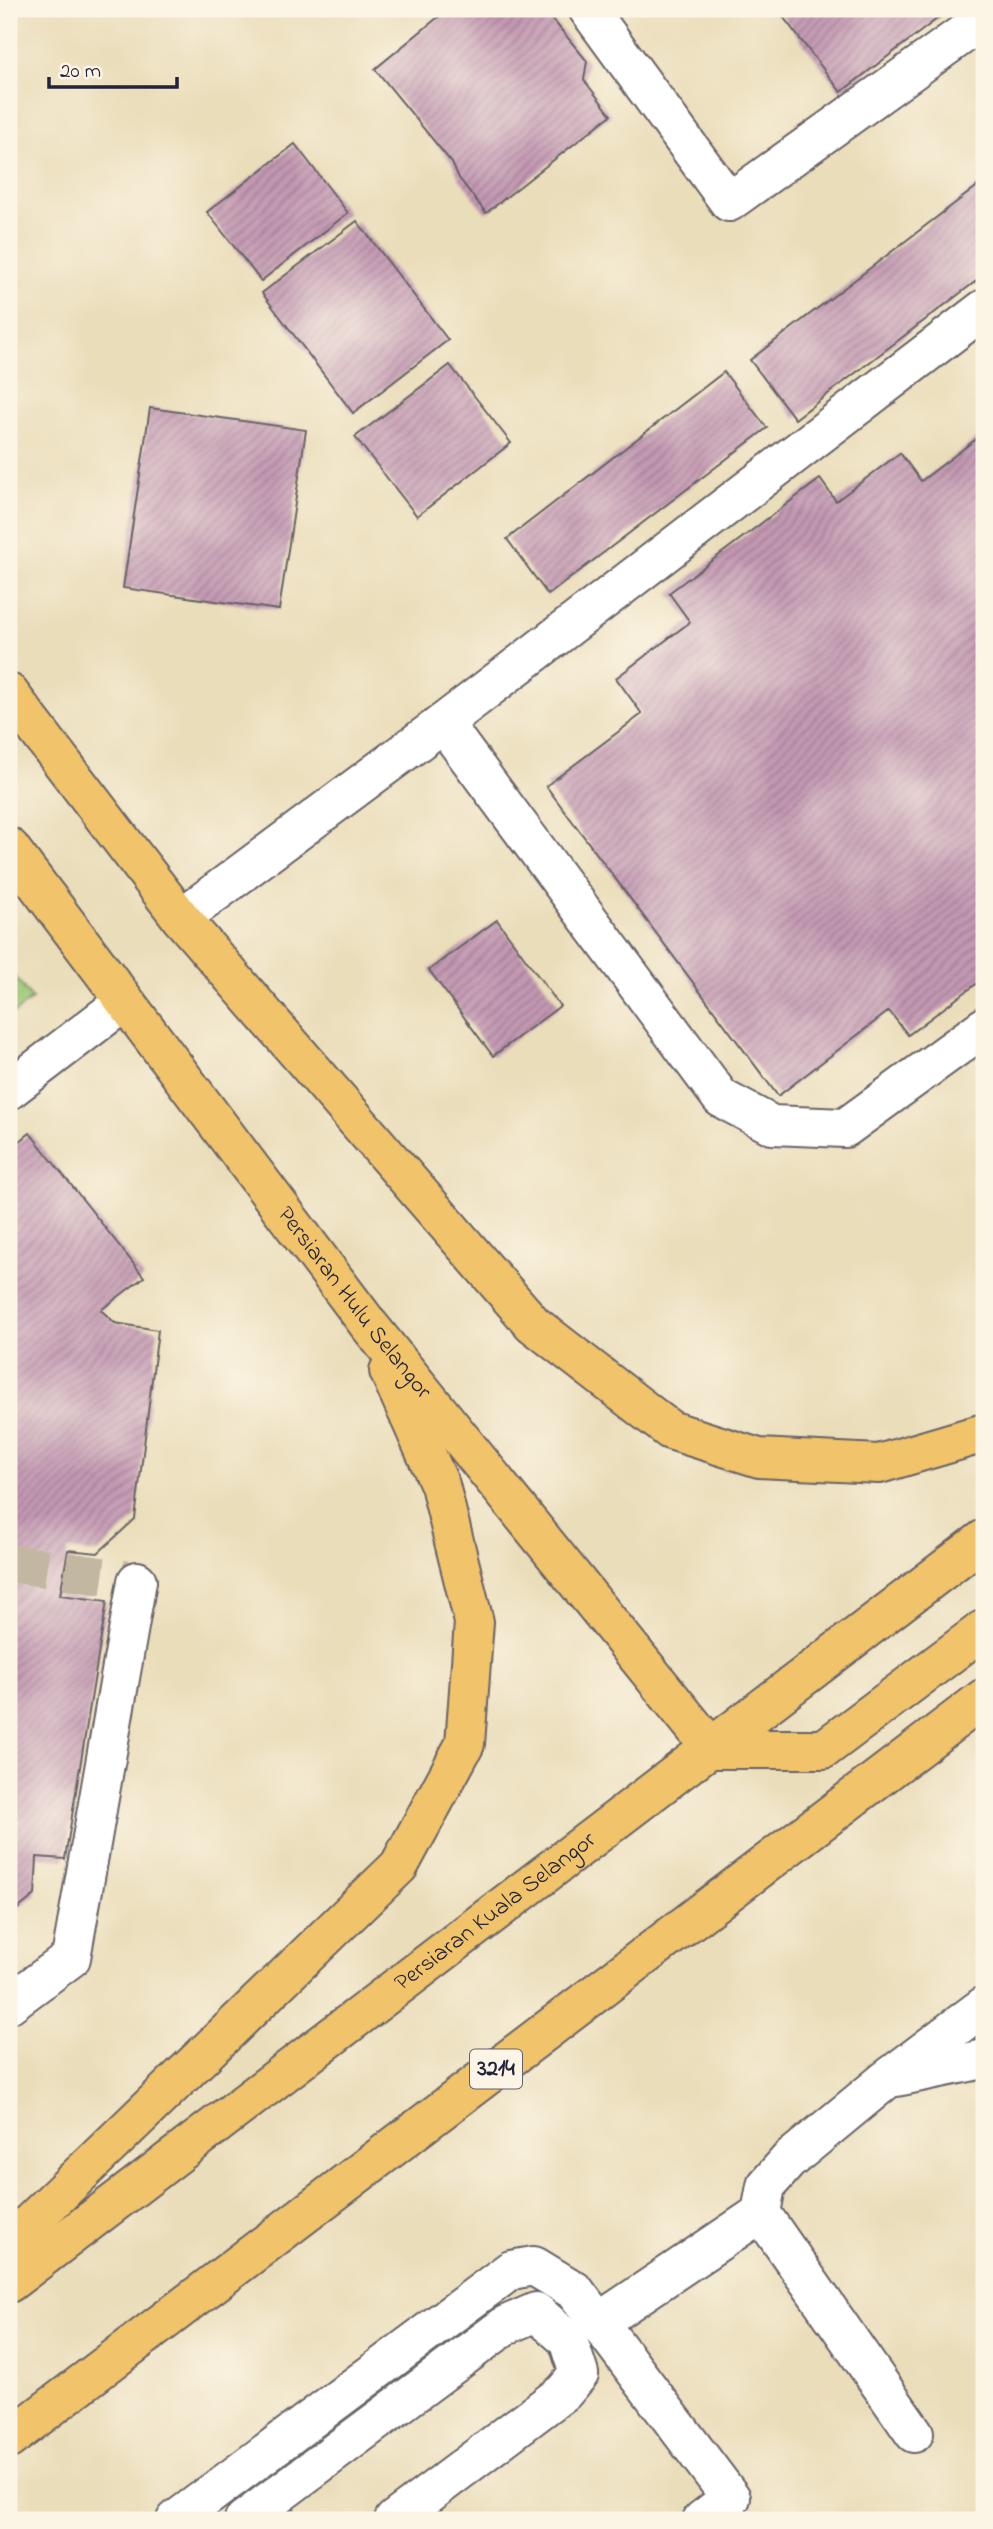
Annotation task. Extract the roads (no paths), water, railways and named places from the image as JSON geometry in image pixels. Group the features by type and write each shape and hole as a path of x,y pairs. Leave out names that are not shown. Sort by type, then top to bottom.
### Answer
{"main road":[{"path":"9,694 181,918 533,1325 670,1430 760,1458 879,1464 984,1433"},
{"name":"Persiaran Hulu Selangor","path":"9,846 368,1324 712,1749"},
{"path":"9,2243 398,1866 465,1744 474,1622 440,1485 368,1324"},
{"name":"Persiaran Kuala Selangor","path":"9,2283 984,1539"},
{"path":"712,1749 824,1749 984,1629"},
{"name":"3214","path":"9,2439 984,1698"}],"lane":[{"path":"587,9 729,202 984,19"},
{"path":"181,918 443,723 984,309"},
{"path":"443,723 721,1098 772,1125 845,1128 984,1027"},
{"path":"9,1090 124,1002"},
{"path":"9,2004 71,1958 137,1581"},
{"path":"914,2433 761,2213 766,2186 789,2160 887,2079 984,2006"},
{"path":"887,2079 984,2059"},
{"path":"599,2322 761,2213"},
{"path":"176,2520 511,2270 534,2266 575,2291 731,2498 702,2520"},
{"path":"244,2520 506,2325 536,2312 568,2340 579,2374 564,2392 394,2520"}],"tunnel":[{"path":"9,1563 137,1581"}]}
